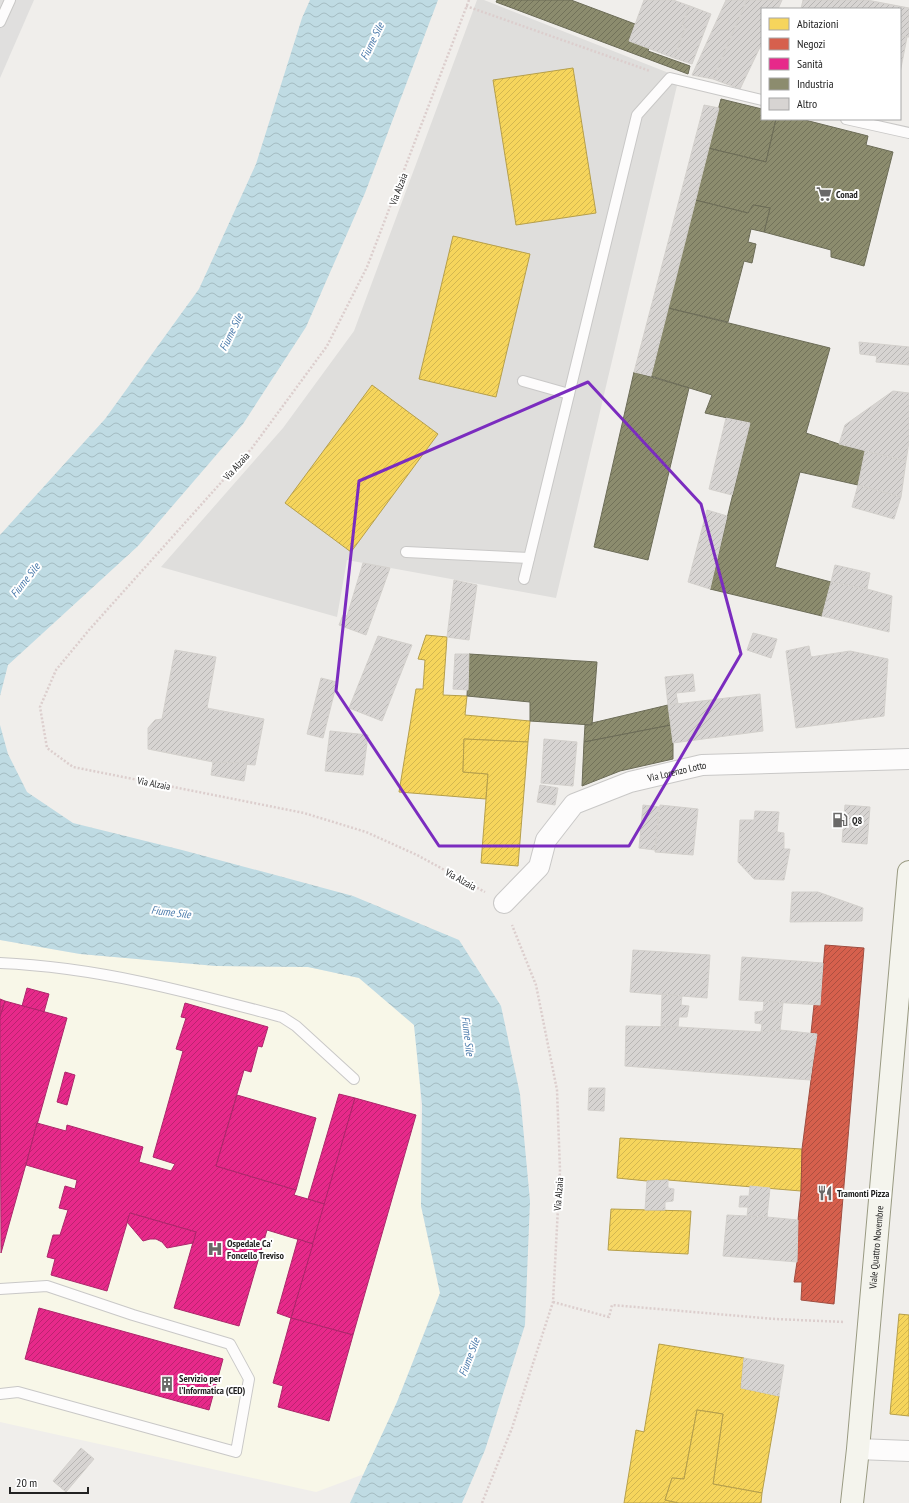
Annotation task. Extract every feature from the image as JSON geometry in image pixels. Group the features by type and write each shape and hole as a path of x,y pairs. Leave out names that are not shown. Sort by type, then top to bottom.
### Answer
{"main road":[{"name":"Viale Quattro Novembre","path":"852,1503 902,1027 909,872"},
{"path":"842,1503 858,1449"}],"street":[{"name":"Via Lorenzo Lotto","path":"504,903 539,867 546,840 574,804 630,782 702,765 909,759"},
{"path":"858,1449 909,1451"}],"lane":[{"path":"0,22 10,0"},
{"path":"524,579 637,115 670,78 761,100"},
{"path":"850,120 909,133"},
{"path":"523,381 569,394"},
{"path":"406,552 529,558"},
{"path":"0,963 61,968 119,977 180,990 282,1017 296,1026 354,1079"},
{"path":"0,1289 47,1286 133,1315 230,1344 249,1379 236,1452 18,1392 0,1394"}],"path":[{"name":"Via Alzaia","path":"470,0 466,6 367,267 327,346 252,448 94,624 56,670 40,706 47,748 73,767 304,813 366,832 417,855 504,903 536,985 557,1090 560,1170 553,1302 512,1428 482,1503"},
{"path":"466,6 670,78"},
{"path":"553,1302 609,1317 612,1305 775,1319 870,1324"}],"highlighted area":[{"path":"588,382 701,504 741,654 629,846 439,846 336,691 359,481"}],"shaded area":[{"path":"0,0 34,0 0,78"},
{"path":"477,0 484,0 679,77 556,598 347,560 337,617 161,567 283,428 354,331"},
{"name":"Ospedale Ca' Foncello Treviso","path":"0,940 80,954 216,966 308,967 359,978 414,1025 420,1085 421,1206 440,1293 397,1402 364,1474 316,1492 0,1422"}],"water":[{"name":"Fiume Sile","path":"310,0 438,0 365,193 306,327 243,424 138,546 8,665 0,696 0,535 105,419 199,289 256,164 302,18"},
{"name":"Fiume Sile","path":"0,725 8,754 27,792 73,823 182,850 353,896 459,940 501,1006 520,1094 530,1201 525,1325 485,1450 462,1503 350,1503 397,1402 440,1293 421,1206 422,1105 414,1025 359,978 308,967 216,966 80,954 0,940"}],"building: Abitazioni":[{"path":"573,68 596,213 516,225 493,80"},
{"path":"453,236 530,254 496,397 419,379"},
{"path":"372,385 438,434 351,552 285,503"},
{"path":"426,635 447,637 443,695 467,696 465,715 530,721 528,742 464,739 463,772 488,774 486,799 399,792 416,689 423,689 425,660 418,659"},
{"path":"464,739 528,742 518,866 481,863 488,774 463,772"},
{"path":"620,1138 802,1149 801,1191 668,1180 647,1181 617,1178"},
{"path":"611,1209 691,1211 688,1254 608,1250"},
{"path":"899,1314 909,1315 909,1416 890,1414"},
{"path":"659,1344 744,1358 741,1388 779,1396 762,1493 713,1484 723,1414 697,1410 684,1479 672,1478 665,1500 679,1503 624,1503 636,1430 644,1432"},
{"path":"697,1410 723,1414 713,1484 762,1493 761,1503 679,1503 665,1500 672,1478 684,1479"}],"building: Negozi":[{"path":"825,945 864,948 834,1304 801,1300 802,1282 794,1282 797,1262 802,1149 817,1034 811,1033 814,1005 820,1005"}],"building: Sanità":[{"path":"27,988 49,994 44,1012 22,1006"},
{"path":"0,999 5,1001 0,1017"},
{"path":"5,1001 67,1018 1,1253 0,1017"},
{"path":"185,1003 268,1027 262,1047 258,1046 251,1072 244,1070 216,1166 296,1190 294,1195 325,1204 313,1244 267,1230 239,1326 174,1308 196,1232 130,1213 107,1291 51,1275 55,1259 47,1257 53,1235 60,1235 68,1210 59,1208 65,1186 75,1189 77,1180 26,1165 37,1123 66,1131 67,1125 143,1147 139,1162 171,1171 175,1164 153,1157 183,1051 176,1049 186,1018 181,1017"},
{"path":"65,1072 75,1075 67,1105 57,1102"},
{"path":"339,1094 355,1098 325,1204 308,1199"},
{"path":"237,1095 316,1118 296,1190 216,1166"},
{"path":"355,1098 416,1115 353,1335 291,1318"},
{"path":"130,1213 196,1232 193,1243 167,1248 162,1242 156,1239 143,1241 127,1222"},
{"path":"298,1239 313,1244 291,1318 277,1313"},
{"name":"Servizio per l’Informatica (CED)","path":"39,1308 223,1359 209,1410 25,1359"},
{"path":"291,1318 353,1335 329,1421 278,1407 283,1386 273,1383"}],"building: Industria":[{"path":"497,0 571,0 635,24 629,41 649,48 648,51 690,66 688,74 496,2"},
{"path":"721,99 761,109 761,120 776,120 766,162 708,148"},
{"path":"776,120 805,120 868,136 866,145 893,152 864,266 831,257 831,250 764,232 770,208 753,205 748,213 695,200 708,148 766,162"},
{"path":"695,200 748,213 753,205 770,208 764,232 751,229 748,242 756,244 752,263 744,261 728,322 668,308"},
{"path":"668,308 830,348 806,433 865,451 858,485 800,472 775,567 831,582 822,616 710,589 750,423 705,413 712,395 651,376"},
{"path":"634,372 689,388 648,560 594,547"},
{"path":"469,654 597,662 592,725 530,721 530,702 467,696"},
{"path":"668,705 671,725 584,742 585,725 592,725 592,723"},
{"path":"671,725 673,759 620,771 582,786 584,742"}],"building: Altro":[{"path":"644,0 673,0 690,6 682,25 686,26 674,58 629,41"},
{"path":"726,0 747,0 713,79 692,75"},
{"path":"747,0 782,0 778,8 761,8 761,45 740,89 713,79"},
{"path":"803,0 867,0 909,8 909,37 901,36 901,8 801,8"},
{"path":"690,6 711,14 692,64 674,58 686,26 682,25"},
{"path":"901,36 907,37 901,68"},
{"path":"704,105 719,108 651,376 634,372"},
{"path":"859,342 909,347 909,365 876,362 877,356 860,354"},
{"path":"893,391 909,393 909,442 906,461 839,444 845,425"},
{"path":"726,418 750,423 732,495 709,489"},
{"path":"865,451 906,461 901,497 858,485"},
{"path":"858,485 901,497 894,519 852,507"},
{"path":"707,510 727,516 710,589 688,582"},
{"path":"363,563 390,568 366,635 339,625 343,615 347,616"},
{"path":"835,565 870,573 867,589 831,582"},
{"path":"454,580 477,585 469,640 447,637"},
{"path":"831,582 867,589 892,596 889,632 822,616"},
{"path":"753,633 777,639 771,658 747,650"},
{"path":"378,636 412,645 382,721 349,708"},
{"path":"809,646 811,657 850,651 888,659 884,716 796,728 786,651"},
{"path":"175,650 216,657 207,708 264,719 255,765 213,762 148,749 148,728 155,720 162,719"},
{"path":"455,654 469,654 468,690 453,689"},
{"path":"693,674 695,691 676,693 678,704 668,705 665,677"},
{"path":"321,678 337,682 323,738 307,734"},
{"path":"760,694 763,731 673,743 668,705"},
{"path":"330,731 368,735 363,775 325,771"},
{"path":"544,739 577,742 573,786 541,783"},
{"path":"213,762 247,763 244,781 211,775"},
{"path":"540,785 558,788 555,805 537,802"},
{"path":"643,805 659,807 655,850 639,848"},
{"path":"660,805 698,809 693,855 655,852"},
{"path":"845,805 870,807 867,844 842,842"},
{"path":"755,811 779,812 777,832 784,833 784,849 790,849 784,880 754,879 738,862 740,820 754,820"},
{"path":"792,892 818,892 863,908 862,921 790,922"},
{"path":"633,950 710,955 707,998 630,992"},
{"path":"742,957 823,963 820,1005 739,1000"},
{"path":"662,994 682,996 681,1005 689,1006 687,1017 679,1017 678,1027 661,1027"},
{"path":"764,1001 783,1003 780,1030 761,1032 762,1024 755,1023 755,1012 763,1011"},
{"path":"626,1026 678,1027 761,1032 780,1030 817,1034 810,1080 625,1066"},
{"path":"589,1088 605,1088 604,1111 588,1110"},
{"path":"668,1180 668,1188 674,1189 673,1201 665,1202 665,1210 645,1210 647,1181"},
{"path":"750,1186 770,1188 767,1217 747,1216 748,1207 739,1207 740,1196 749,1196"},
{"path":"727,1215 798,1220 797,1262 723,1256"},
{"path":"744,1358 784,1365 779,1396 741,1388"},
{"path":"81,1448 94,1459 66,1492 53,1481"}],"place":[{"name":"Conad","path":"824,194"},
{"name":"Q8","path":"840,820"},
{"name":"Tramonti Pizza","path":"825,1193"},
{"name":"Ospedale Ca' Foncello Treviso","path":"215,1249"},
{"name":"Servizio per l’Informatica (CED)","path":"167,1384"}]}
